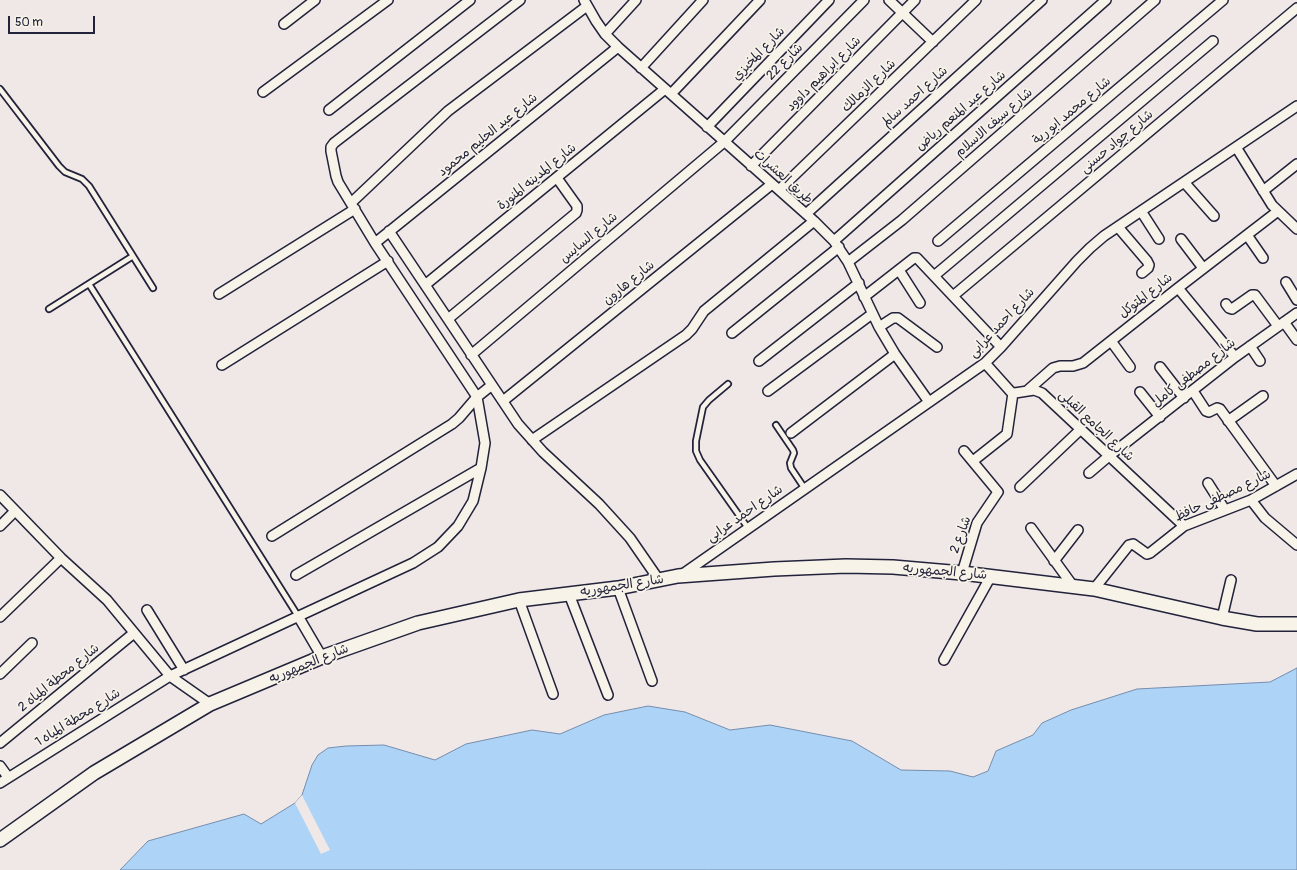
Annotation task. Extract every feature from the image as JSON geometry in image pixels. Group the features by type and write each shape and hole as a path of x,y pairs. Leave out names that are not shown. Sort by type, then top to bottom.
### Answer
{"street":[{"path":"284,24 315,0"},
{"path":"263,92 388,0"},
{"path":"328,110 470,0"},
{"path":"477,397 375,243 353,206 336,176 331,147 334,143 520,0"},
{"path":"605,34 636,0"},
{"path":"641,68 703,0"},
{"name":"شارع المدينه المنورة","path":"425,285 557,178 668,92 760,0"},
{"name":"شارع المخبزي","path":"707,127 829,0"},
{"name":"شارع 22","path":"724,142 864,0"},
{"path":"890,0 933,42"},
{"name":"شارع ابراهيم داوود","path":"751,166 915,0"},
{"name":"شارع الزمالك","path":"776,187 933,42 976,0"},
{"name":"شارع احمد سالم","path":"806,214 1042,0"},
{"name":"شارع عبد المنعم رياض","path":"732,333 836,244 1106,0"},
{"name":"شارع سيف الاسلام","path":"848,262 902,220 1155,0"},
{"name":"شارع محمد ابو رية","path":"938,241 1223,0"},
{"path":"219,294 353,206 448,111 586,3"},
{"name":"طريق العشرات","path":"586,3 605,34 618,47 814,221 836,244 859,283 878,327 929,402"},
{"name":"شارع جواد حسنى","path":"953,296 1297,8"},
{"path":"934,276 1213,41"},
{"name":"شارع عبد الحليم محمود","path":"375,243 618,47"},
{"name":"شارع احمد عرابى","path":"678,576 986,363 1085,252 1104,236 1297,106"},
{"name":"شارع السايس","path":"471,355 724,142"},
{"path":"1236,147 1267,198 1278,212 1296,226"},
{"path":"1263,191 1297,164"},
{"path":"448,319 576,214 577,206 557,178"},
{"path":"1184,182 1214,216"},
{"name":"شارع هارون","path":"503,401 776,187"},
{"path":"1141,211 1159,239"},
{"name":"شارع المتوكل","path":"1028,390 1053,368 1060,366 1073,366 1083,363 1203,268 1278,212"},
{"path":"532,440 686,335 704,311 814,221"},
{"path":"1118,227 1147,261 1149,265 1142,273"},
{"path":"389,231 518,424 544,452 599,504 630,538 659,580"},
{"path":"1247,235 1263,258"},
{"path":"1181,239 1203,268"},
{"path":"864,297 914,258 917,258 1001,347"},
{"path":"222,365 388,261"},
{"path":"899,270 920,303"},
{"path":"1286,282 1297,300"},
{"path":"759,361 859,283"},
{"path":"1178,288 1235,357"},
{"path":"1226,304 1231,309 1252,295 1255,295 1297,340"},
{"name":"شارع مصطفى كامل","path":"1089,473 1235,357 1297,313"},
{"path":"768,391 872,314"},
{"path":"878,327 893,318 898,318 936,347"},
{"path":"1111,341 1130,367"},
{"path":"1250,346 1260,361"},
{"path":"791,433 895,354"},
{"path":"986,363 1013,393"},
{"path":"1160,367 1184,398"},
{"path":"272,536 452,424 477,397 492,385"},
{"path":"1013,393 1028,390"},
{"name":"شارع الجامع القبلى","path":"1028,390 1042,393 1184,526"},
{"path":"1193,391 1206,410 1211,412 1218,408 1276,486"},
{"path":"1140,392 1160,417"},
{"path":"973,461 1007,434 1013,393"},
{"path":"1228,421 1263,396"},
{"name":"شارع محطة المياه 1","path":"0,783 170,676 414,563 438,547 458,526 473,501 481,468 484,443 477,397"},
{"path":"1020,487 1081,429"},
{"name":"شارع 2","path":"962,573 977,523 998,492 964,451"},
{"path":"296,575 481,468"},
{"name":"شارع مصطفى حافظ","path":"1094,589 1129,545 1133,544 1148,554 1184,526 1251,500 1297,474"},
{"path":"1208,483 1225,510"},
{"path":"0,495 61,558 107,600 170,676 210,704"},
{"path":"1251,500 1265,518 1297,545"},
{"path":"0,526 16,511"},
{"path":"1031,528 1073,586"},
{"path":"1054,561 1078,530"},
{"path":"0,617 61,558"},
{"name":"شارع الجمهوريه","path":"0,840 94,773 210,704 322,657 418,623 519,600 618,588 678,576 774,569 846,566 893,567 991,576 1073,586 1094,589 1222,618 1257,624 1297,624"},
{"path":"944,660 991,576"},
{"path":"1222,618 1231,580"},
{"path":"618,588 652,681"},
{"path":"569,594 608,695"},
{"path":"519,600 553,694"},
{"path":"147,610 184,670"},
{"path":"298,616 322,657"},
{"name":"شارع محطة المياه 2","path":"0,743 134,633"},
{"path":"0,674 32,643"},
{"path":"0,766 8,777"}],"lane":[{"path":"0,89 59,166 65,172 82,179 89,186 153,288"},
{"path":"49,309 133,256"},
{"path":"89,284 298,616"},
{"path":"728,384 709,400 703,408 696,441 696,451 700,460 748,528"},
{"path":"776,426 794,453 790,463 791,468 805,489"}],"water":[{"path":"1297,668 1297,870 120,870 148,841 244,814 261,824 295,803 302,795 312,765 318,755 328,748 384,745 435,760 466,744 532,730 560,734 604,715 648,706 685,712 730,730 770,725 852,741 901,770 950,771 973,777 988,771 996,751 1033,735 1042,723 1071,710 1137,689 1270,682"}],"pier":[{"path":"302,795 330,850 321,854 295,803"}]}
